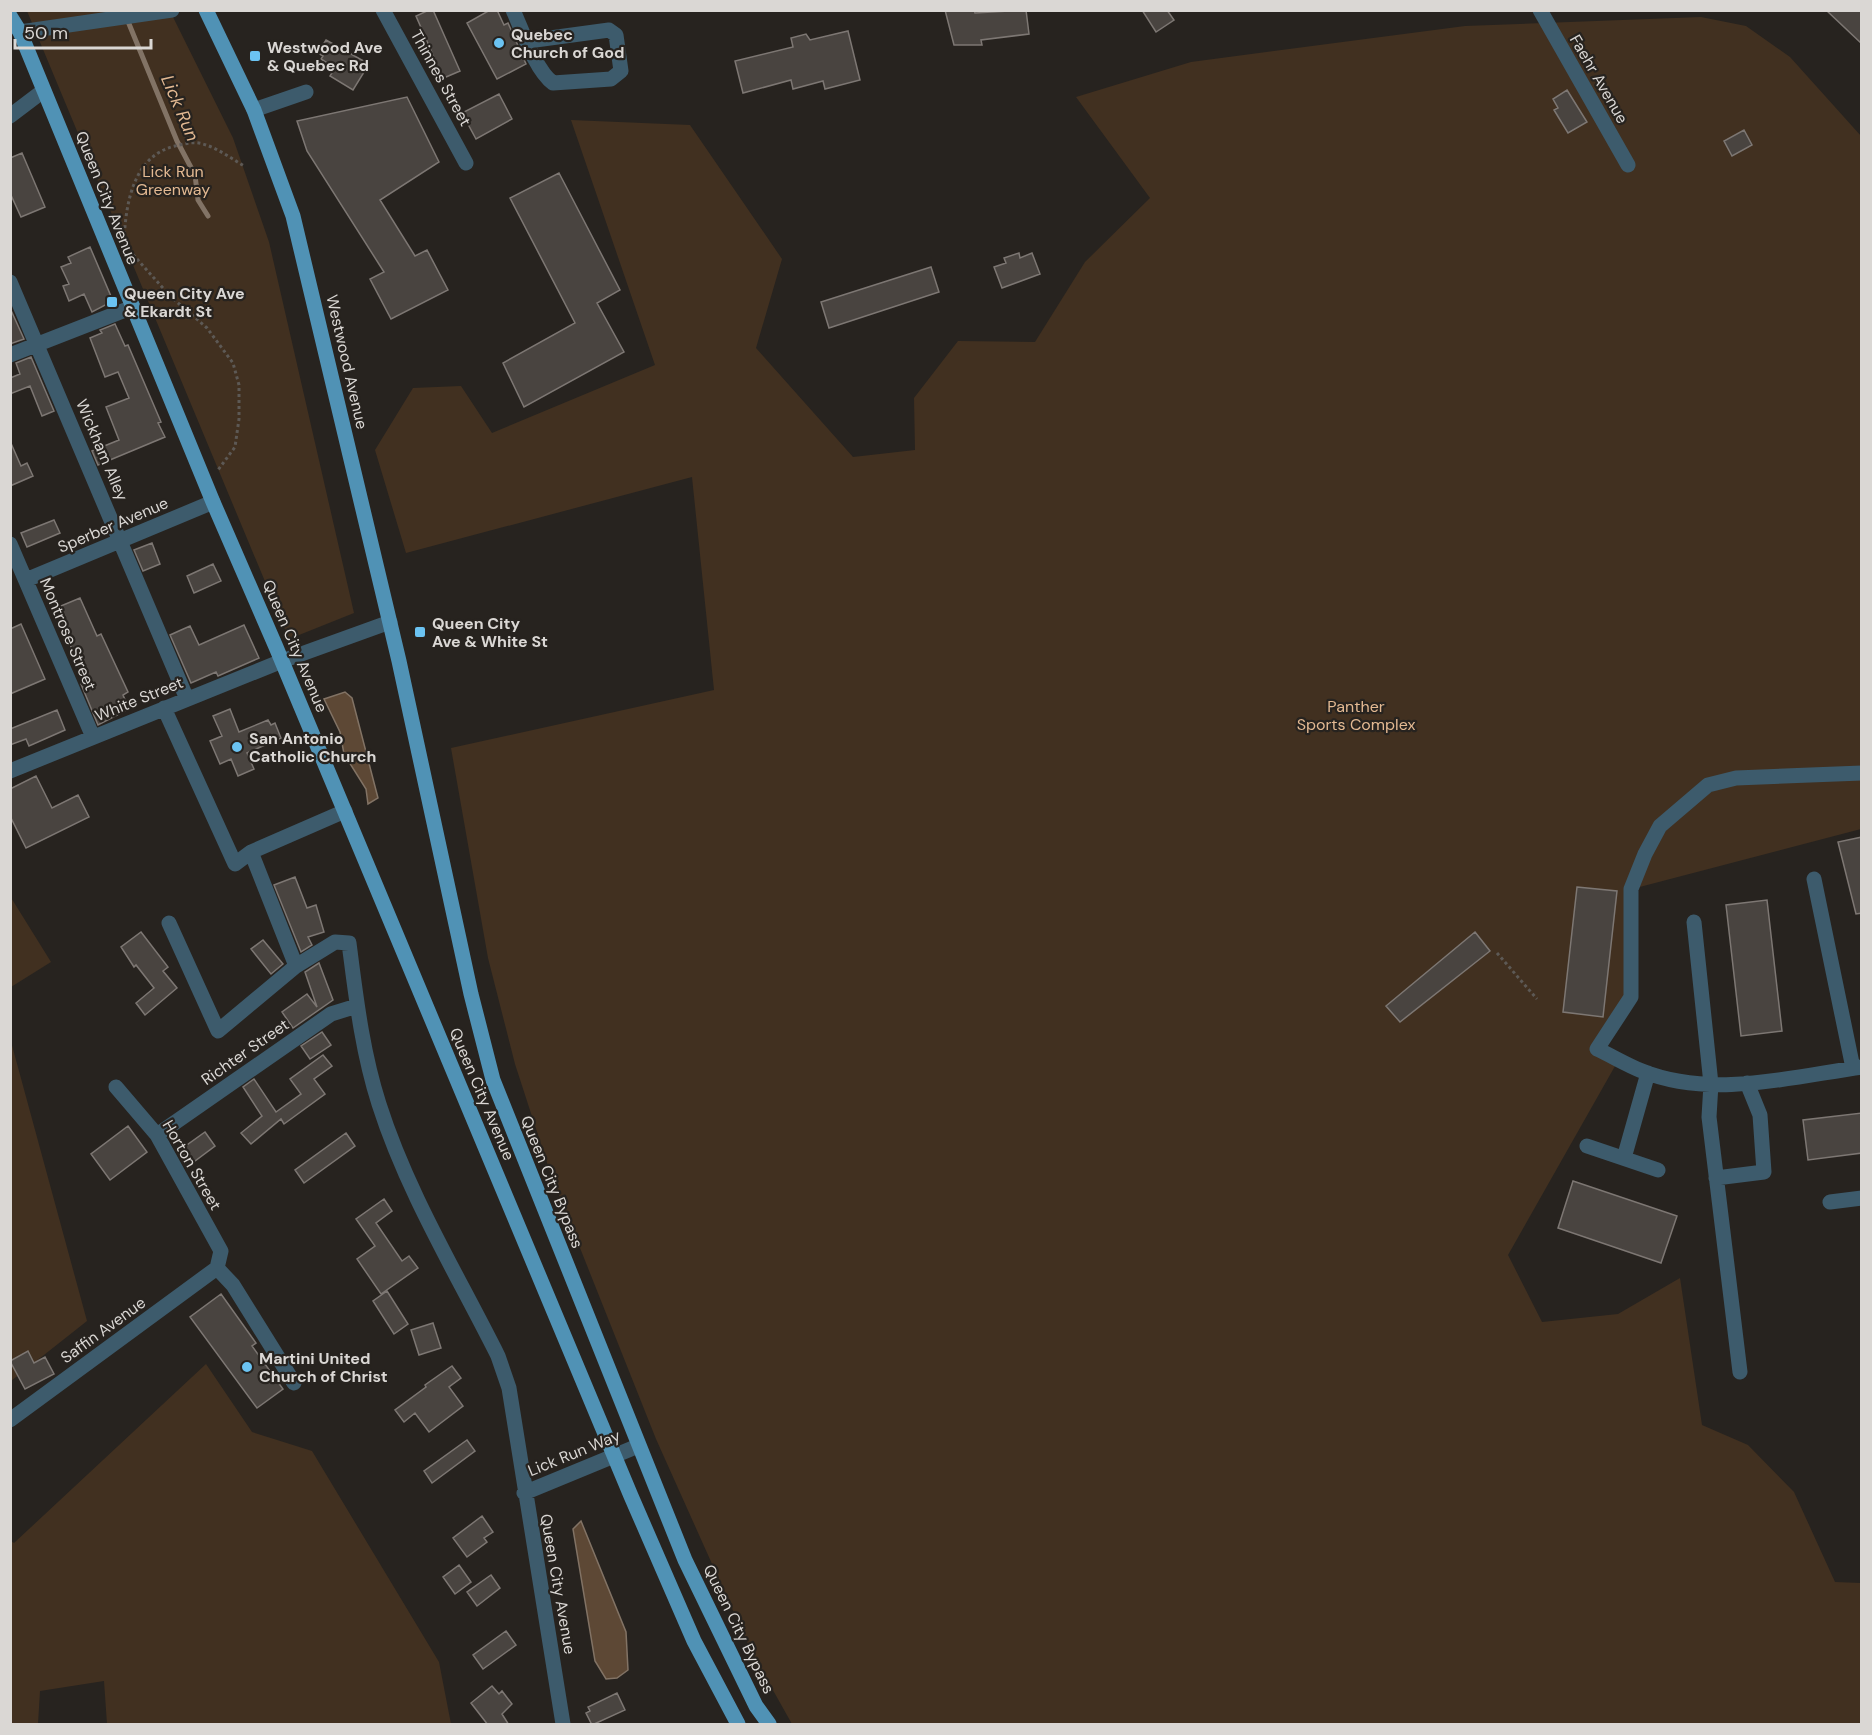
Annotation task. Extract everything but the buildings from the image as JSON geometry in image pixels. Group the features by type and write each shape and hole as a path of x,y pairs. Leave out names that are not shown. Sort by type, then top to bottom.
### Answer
{"main road":[{"name":"Westwood Avenue","path":"206,10 254,110 293,216 390,622"},
{"name":"Queen City Avenue","path":"10,16 20,32 213,502 282,661 615,1456"},
{"name":"Queen City Bypass","path":"390,622 471,994 493,1080 638,1446 716,1625 756,1706 769,1725"},
{"path":"615,1456 694,1641 738,1725"}],"street":[{"path":"20,32 172,10"},
{"name":"Thinnes Street","path":"383,10 466,163"},
{"path":"513,10 546,78 554,83 611,79 621,71 616,35 609,30 528,40"},
{"name":"Faehr Avenue","path":"1539,10 1628,165"},
{"path":"10,116 43,91"},
{"path":"254,110 306,92"},
{"name":"Wickham Alley","path":"10,282 187,699"},
{"path":"10,356 133,307"},
{"name":"Sperber Avenue","path":"26,580 213,502"},
{"name":"Montrose Street","path":"10,544 93,737"},
{"path":"282,661 390,622"},
{"name":"White Street","path":"10,771 282,661"},
{"path":"165,708 235,864 251,852 345,811"},
{"path":"1814,879 1857,1068 1748,1083 1695,1084 1648,1073 1597,1049 1631,996 1634,981 1631,889 1644,854 1660,825 1708,785 1736,778 1862,773"},
{"path":"169,923 218,1031 296,966 251,852"},
{"path":"1694,922 1711,1084 1709,1117 1740,1372"},
{"name":"Queen City Avenue","path":"296,966 335,942 349,943 366,1056 397,1152 502,1366 516,1422 524,1493 563,1725"},
{"name":"Richter Street","path":"157,1135 331,1014 357,1006"},
{"path":"1624,1158 1648,1073"},
{"path":"1716,1178 1764,1172 1760,1115 1748,1083"},
{"name":"Horton Street","path":"116,1087 157,1135 221,1251 218,1269"},
{"path":"1587,1146 1658,1170"},
{"path":"1830,1202 1862,1198"},
{"path":"218,1269 233,1285 294,1383"},
{"name":"Saffin Avenue","path":"10,1420 218,1269"},
{"name":"Lick Run Way","path":"524,1493 638,1446"}],"path":[{"path":"218,470 235,447 239,419 239,385 233,363 207,328 170,296 123,244 126,206 145,163 157,153 190,143 202,144 244,166"},
{"path":"1497,953 1537,999"}],"green space":[{"name":"Lick Run Greenway","path":"27,11 170,11 233,138 269,242 354,613 289,639"},
{"name":"Panther Sports Complex","path":"1701,17 1746,26 1790,57 1861,136 1861,829 1632,889 1633,981 1597,1049 1619,1059 1508,1255 1542,1322 1618,1314 1680,1278 1702,1425 1748,1445 1794,1492 1835,1582 1861,1583 1861,1724 792,1724 752,1653 656,1439 551,1175 515,1064 488,958 451,748 714,690 692,477 406,553 375,450 413,388 461,386 492,433 655,365 571,120 690,125 782,259 756,348 853,457 915,450 914,398 958,341 1035,342 1085,262 1150,198 1076,97 1191,62 1465,26"},
{"path":"10,896 51,962 11,987 10,987"},
{"path":"10,1038 87,1321 11,1381 10,1381"},
{"path":"206,1364 252,1432 312,1451 439,1662 451,1724 107,1724 104,1681 40,1691 38,1724 11,1724 11,1541 14,1543"}],"shaded area":[{"path":"345,692 352,698 378,798 368,804 366,789 344,754 340,732 324,699"},
{"path":"581,1521 626,1632 628,1670 617,1678 606,1679 595,1661 573,1529"}],"waterway":[{"name":"Lick Run","path":"127,19 177,141 195,175 198,200 208,216"}],"place":[{"name":"Quebec Church of God","path":"499,43"},
{"name":"Westwood Ave & Quebec Rd","path":"255,56"},
{"name":"Queen City Ave & Ekardt St","path":"112,302"},
{"name":"Queen City Ave & White St","path":"420,632"},
{"name":"San Antonio Catholic Church","path":"237,747"},
{"name":"Martini United Church of Christ","path":"247,1367"}]}
